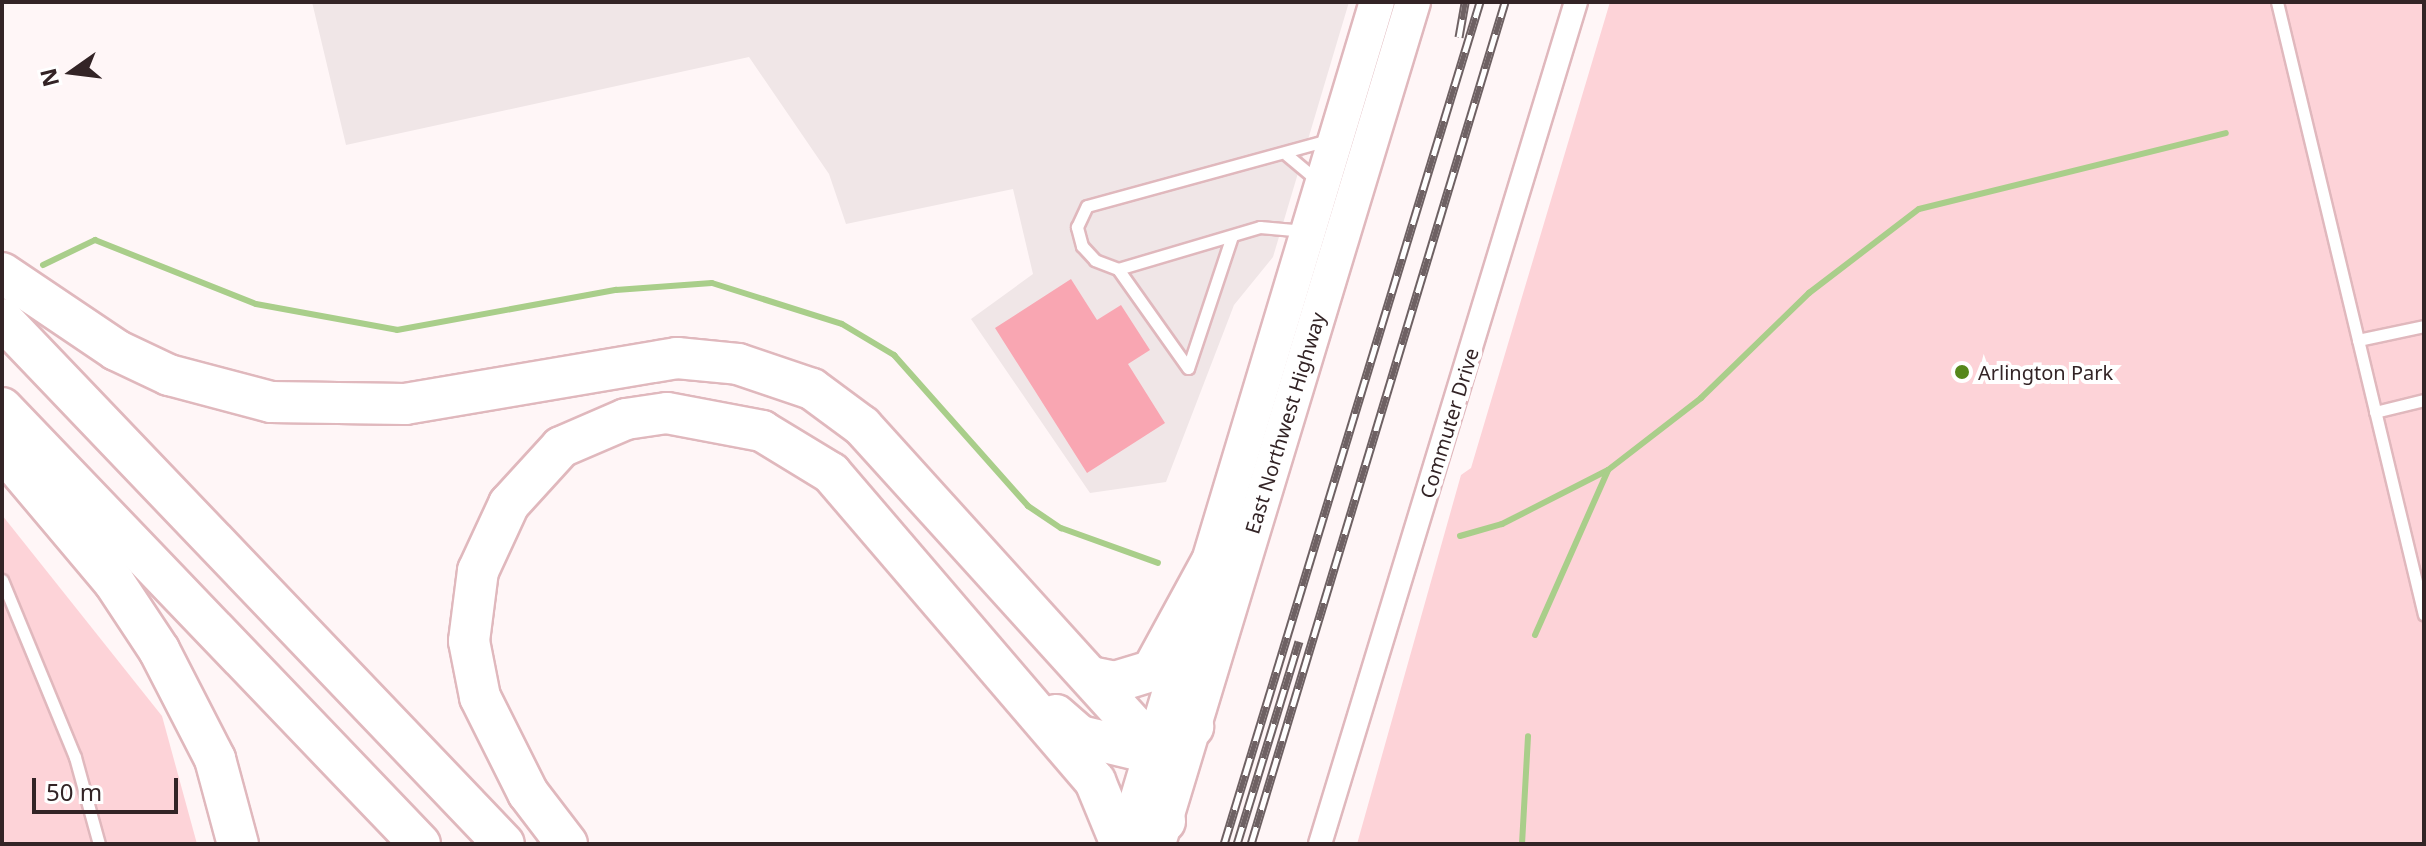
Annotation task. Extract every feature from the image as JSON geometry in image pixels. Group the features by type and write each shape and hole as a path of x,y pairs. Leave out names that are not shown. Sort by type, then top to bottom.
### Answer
{"highway":[{"path":"2,273 129,357 183,380 271,402 405,404 677,358 782,375 862,426 1095,678 1155,754 1162,832"},
{"path":"2,319 504,844"},
{"path":"2,408 420,844"},
{"path":"567,844 528,793 480,697 470,618 489,537 509,504 561,447 626,419 697,413 796,447 831,473 998,660 1095,781 1123,844"},
{"path":"2,449 114,582 166,662 215,759 238,844"},
{"path":"1095,678 1123,681 1152,671 1211,563"},
{"path":"998,660 1080,736 1155,754 1193,727"}],"main road":[{"name":"East Northwest Highway","path":"1123,844 1155,754 1377,2"},
{"name":"East Northwest Highway","path":"1162,832 1413,2"},
{"path":"1309,233 1336,255"}],"street":[{"name":"Commuter Drive","path":"1320,844 1576,2"}],"lane":[{"path":"2277,2 2424,615"},
{"path":"1232,236 1188,368 1118,269 1095,260 1082,246 1077,227 1087,206 1287,155 1337,137"},
{"path":"1287,155 1322,189"},
{"path":"1118,269 1260,227 1309,233"},
{"path":"2358,340 2424,326"},
{"path":"2375,412 2424,400"},
{"path":"2,580 75,757 99,844"}],"shaded area":[{"path":"312,2 1349,2 1273,257 1234,305 1166,482 1090,493 971,319 1033,274 1013,189 846,224 829,174 749,57 346,145"},
{"name":"Arlington Park","path":"1610,2 2424,2 2424,844 1357,844 1461,475 1471,468"},
{"path":"2,515 162,716 197,844 2,844"}],"building":[{"path":"1071,279 1097,320 1121,305 1150,350 1128,364 1165,423 1087,473 995,328"}],"waterway":[{"path":"1460,536 1502,524 1608,470 1701,398 1809,293 1919,209 2226,133"},
{"path":"43,265 95,240 256,304 397,330 616,290 712,283 842,324 894,355 1028,506 1061,528 1158,563"},
{"path":"1535,635 1608,470"},
{"path":"1522,844 1528,736"}],"railway":[{"path":"1459,37 1465,2"},
{"path":"1224,844 1480,2"},
{"path":"1251,844 1505,2"},
{"path":"1237,844 1299,641"}],"place":[{"name":"Arlington Park","path":"1962,372"}]}
